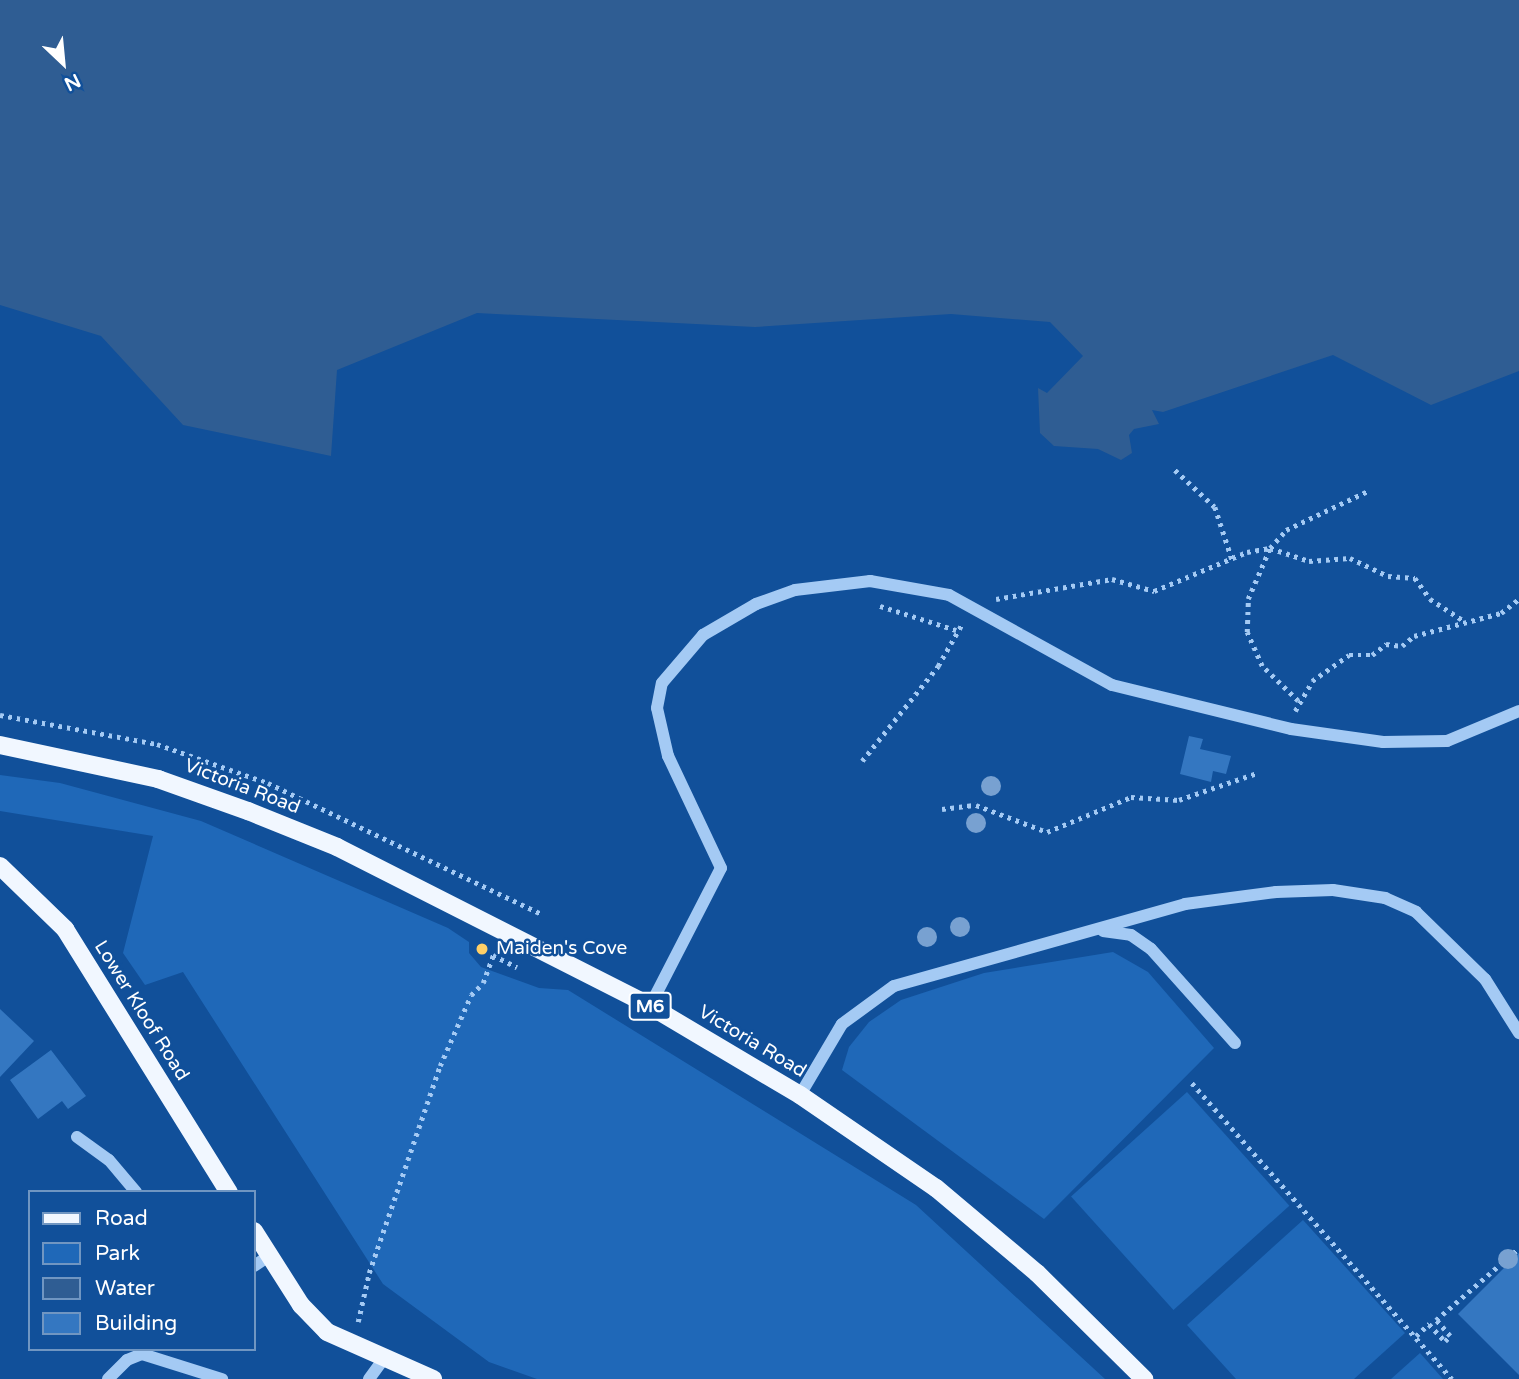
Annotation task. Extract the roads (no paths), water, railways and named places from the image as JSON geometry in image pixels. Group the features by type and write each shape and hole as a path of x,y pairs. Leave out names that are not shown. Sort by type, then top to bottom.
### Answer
{"main road":[{"name":"Victoria Road","path":"0,745 158,779 248,811 337,847 650,1006 800,1095 936,1188 1037,1273 1144,1379"},
{"name":"Lower Kloof Road","path":"0,866 65,929 228,1190"},
{"path":"256,1234 301,1306 327,1332 382,1361 433,1379"}],"lane":[{"path":"650,1006 721,868 668,756 657,708 662,683 703,635 756,604 822,585 903,584 979,610 1112,685 1291,729 1384,742 1447,741 1519,711"},
{"path":"800,1095 842,1024 873,996 945,968 1225,897 1333,890 1385,898 1439,930 1485,979 1519,1033"},
{"path":"1099,930 1131,935 1151,949 1235,1044"},
{"path":"77,1137 109,1160 134,1190"},
{"path":"256,1265 270,1256"},
{"path":"108,1379 127,1360 142,1354 222,1379"},
{"path":"369,1379 382,1361"}],"water":[{"path":"0,0 1519,0 1519,371 1431,405 1333,355 1163,412 1152,410 1159,424 1134,429 1129,435 1132,453 1121,460 1098,449 1054,446 1040,433 1038,388 1047,393 1083,356 1050,322 951,314 755,327 477,313 337,370 331,456 183,425 101,336 0,305"}],"place":[{"name":"Maiden's Cove","path":"482,949"}]}
